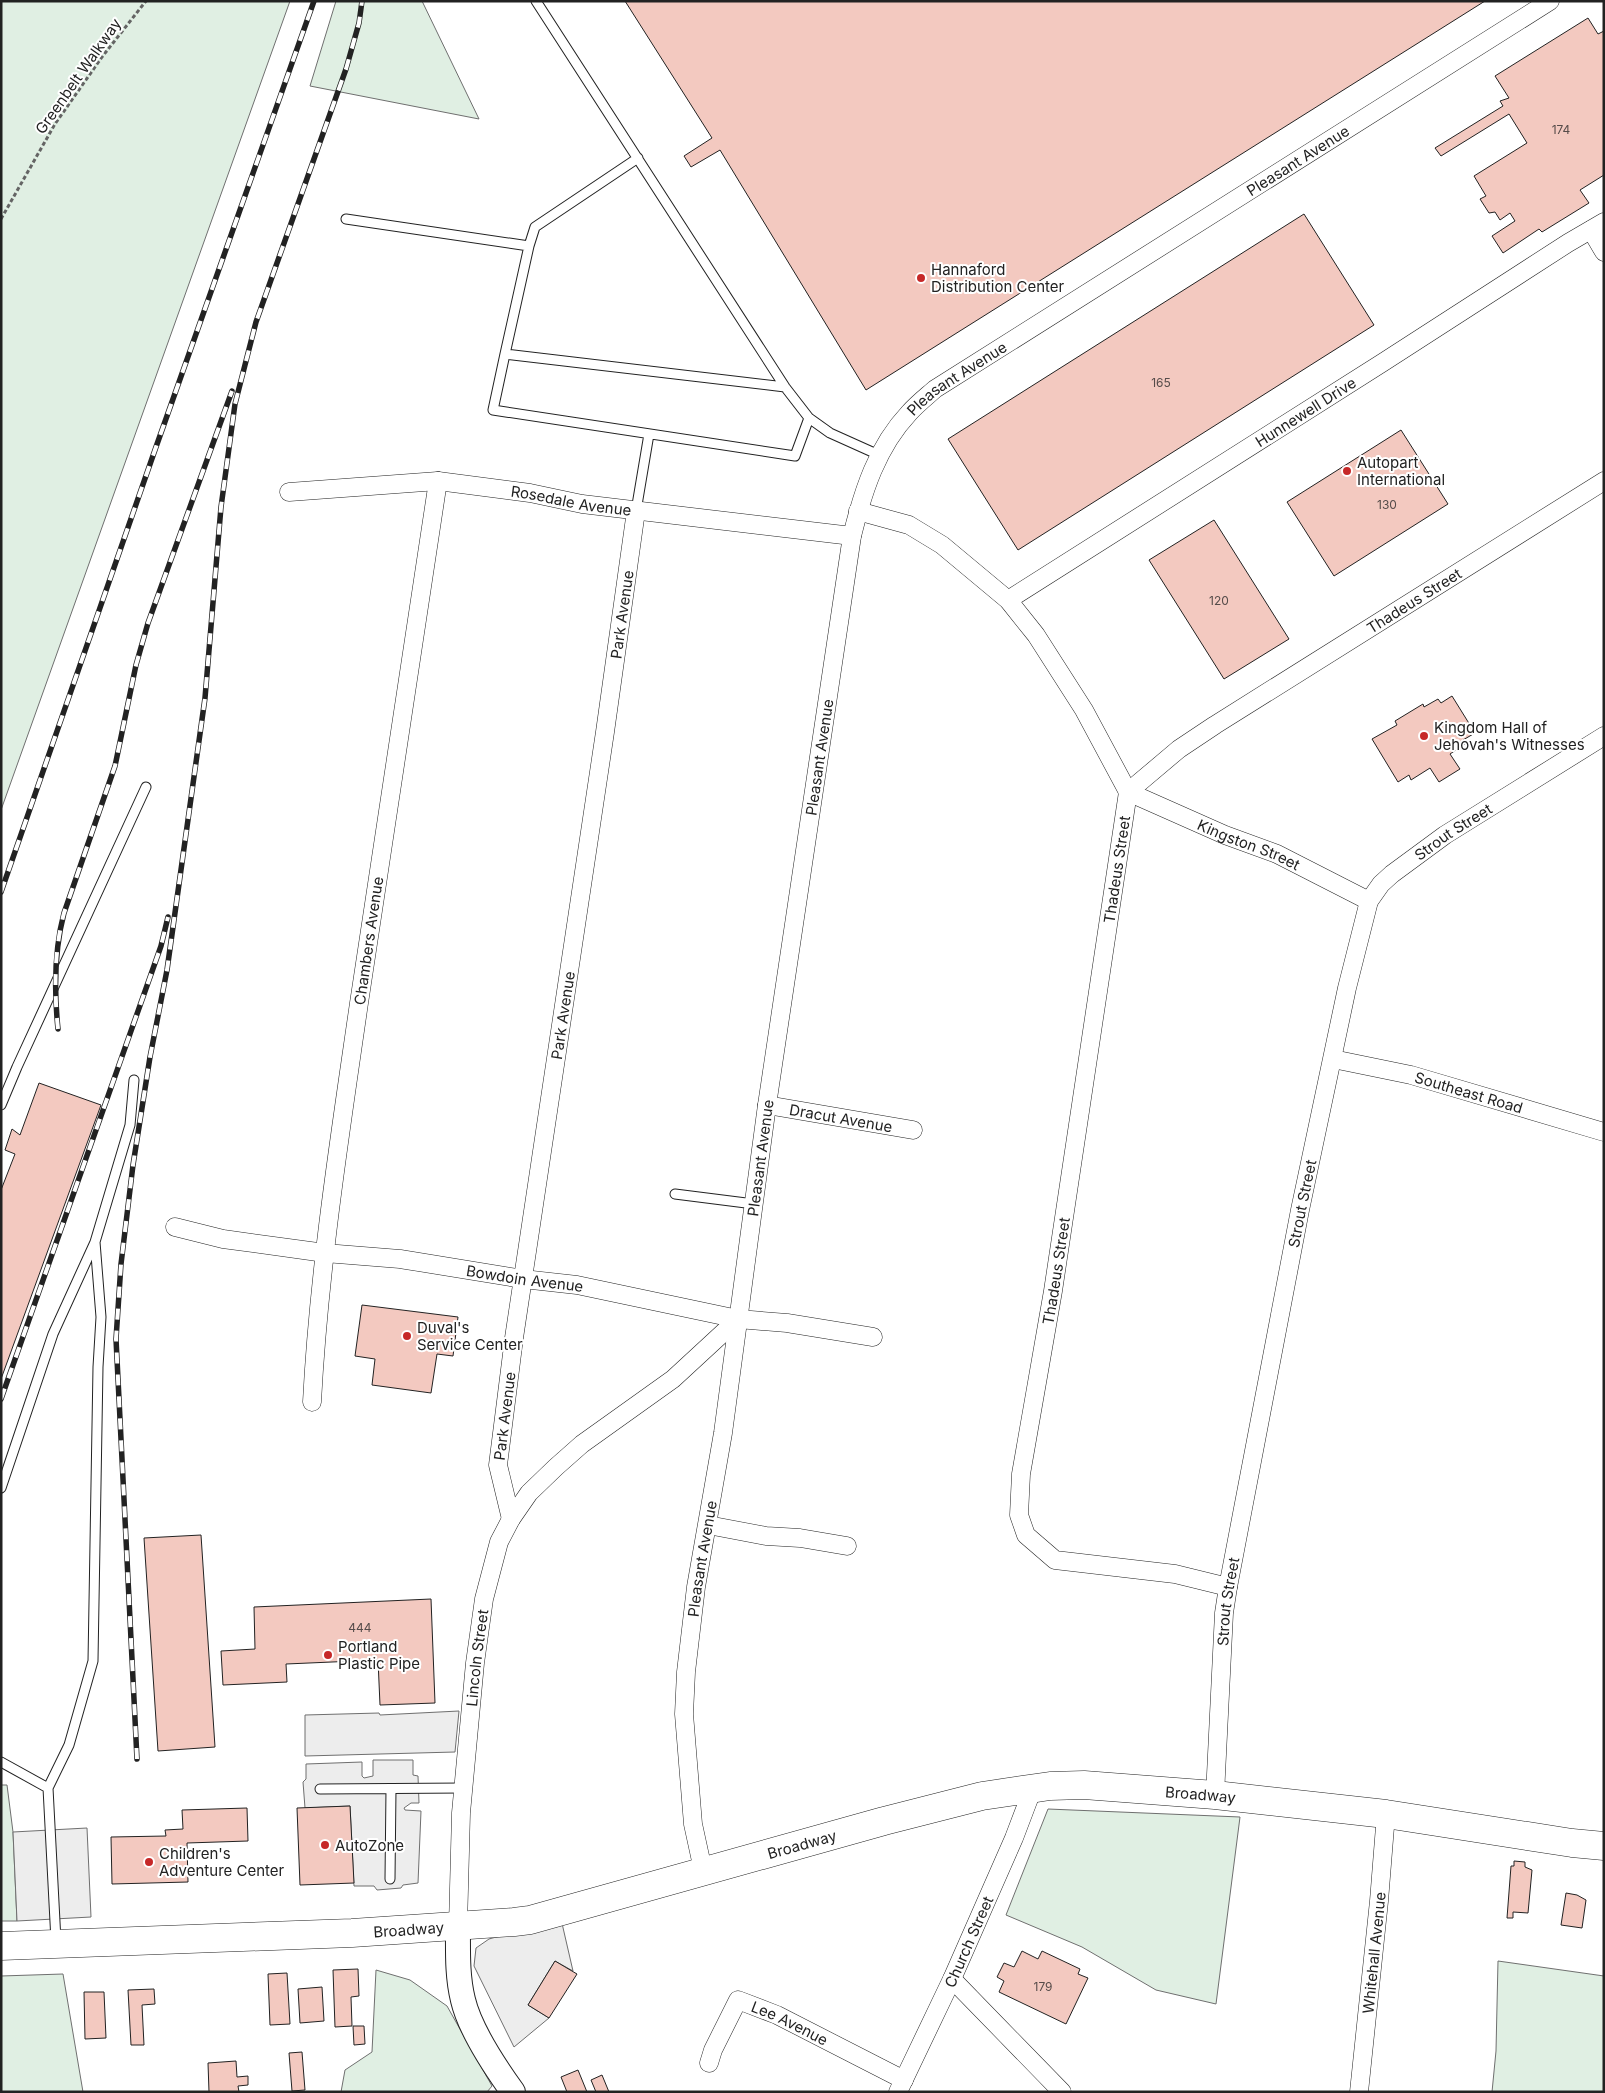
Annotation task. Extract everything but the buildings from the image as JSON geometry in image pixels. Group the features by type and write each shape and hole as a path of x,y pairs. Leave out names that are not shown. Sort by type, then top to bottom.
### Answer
{"main road":[{"name":"Broadway","path":"1,1946 458,1926 530,1920 703,1870 982,1796 1032,1788 1084,1785 1214,1795 1386,1814 1572,1843 1604,1846"},
{"name":"Lincoln Street","path":"458,1926 459,1979 463,2002 481,2044 513,2092"}],"street":[{"name":"Pleasant Avenue","path":"703,1870 692,1824 684,1714 686,1672 696,1587 724,1433 767,1105 852,536 862,493 879,455 904,418 935,389 1550,1"},
{"path":"1597,226 1604,252"},
{"name":"Hunnewell Drive","path":"1008,600 1597,226"},
{"name":"Rosedale Avenue","path":"289,492 438,481 480,486 582,504 698,516 852,536"},
{"name":"Chambers Avenue","path":"312,1402 325,1253 334,1177 393,770 438,481"},
{"name":"Thadeus Street","path":"1228,1587 1175,1574 1056,1560 1026,1535 1019,1515 1021,1474 1053,1291 1128,792 1179,749 1215,725 1604,481"},
{"name":"Park Avenue","path":"511,1519 498,1465 544,1129 605,732 636,511"},
{"path":"858,511 896,521 917,530 942,546 1008,600 1036,636 1084,710 1128,792"},
{"name":"Strout Street","path":"1214,1795 1224,1613 1228,1587 1300,1210 1348,988 1370,902 1381,884 1392,874 1445,835 1604,736"},
{"name":"Kingston Street","path":"1128,792 1225,835 1277,854 1370,902"},
{"name":"Southeast Road","path":"1333,1059 1411,1075 1604,1132"},
{"name":"Dracut Avenue","path":"767,1105 913,1130"},
{"name":"Bowdoin Avenue","path":"176,1227 223,1238 325,1253 400,1259 523,1279 577,1285 738,1319 787,1323 873,1337"},
{"name":"Lincoln Street","path":"458,1926 464,1788 476,1663 484,1599 499,1542 511,1519 529,1493 582,1444 673,1379 738,1319"},
{"path":"708,1525 766,1536 800,1538 847,1546"},
{"name":"Church Street","path":"901,2086 952,1979 1014,1838 1032,1788"},
{"name":"Whitehall Avenue","path":"1359,2092 1386,1814"},
{"path":"952,1979 1062,2092"},
{"name":"Lee Avenue","path":"709,2063 713,2050 738,2000 777,2015 901,2086"}],"lane":[{"path":"536,1 785,387 809,418 830,433 879,455"},
{"path":"638,158 535,227 529,246 494,410 795,456 809,418"},
{"path":"346,219 529,246"},
{"path":"505,354 785,387"},
{"path":"636,511 649,434"},
{"path":"1,1105 146,787"},
{"path":"1,1488 53,1334 95,1242 130,1125 134,1080"},
{"path":"675,1194 754,1204"},
{"path":"56,1944 48,1788 69,1745 92,1661 101,1317 95,1242"},
{"path":"1,1762 48,1788"},
{"path":"320,1789 464,1788"},
{"path":"390,1879 391,1789"}],"path":[{"name":"Greenbelt Walkway","path":"1,219 54,124 102,57 146,1"}],"green space":[{"path":"1,1 290,1 1,810"},
{"path":"336,1 422,1 479,119 310,86"},
{"path":"1,1785 7,1785 13,1832 17,1921 1,1921"},
{"path":"1048,1809 1240,1817 1216,2004 1156,1990 1082,1947 1006,1915"},
{"path":"1498,1961 1604,1976 1604,2092 1492,2092 1496,2051"},
{"path":"376,1970 410,1980 447,2006 492,2086 487,2092 341,2092 345,2070 372,2052"},
{"path":"63,1974 83,2092 1,2092 1,1976"}],"shaded area":[{"path":"459,1711 455,1752 305,1756 305,1715 379,1713 380,1715"},
{"path":"373,1760 413,1760 413,1775 418,1776 419,1803 411,1803 404,1808 405,1810 421,1811 418,1883 403,1885 401,1888 377,1890 374,1886 354,1886 350,1806 305,1808 303,1782 306,1779 306,1764 362,1762 362,1776 364,1778 373,1776"},
{"path":"87,1828 91,1917 17,1921 13,1832"},
{"path":"561,1919 573,1971 555,1961 528,2005 549,2018 514,2047 474,1966 476,1948 489,1939"}],"railway":[{"path":"1,892 314,1"},
{"path":"137,1759 116,1339 121,1264 133,1165 150,1057 167,970 205,698 221,507 235,404 256,322 346,69 359,23 362,1"},
{"path":"58,1029 56,971 58,942 64,913 115,766 136,665 148,623 232,391"},
{"path":"1,1399 161,946 168,917"}],"place":[{"name":"Hannaford Distribution Center","path":"921,278"},
{"name":"Autopart International","path":"1347,471"},
{"name":"Kingdom Hall of Jehovah's Witnesses","path":"1424,736"},
{"name":"Duval's Service Center","path":"407,1336"},
{"name":"Portland Plastic Pipe","path":"328,1655"},
{"name":"AutoZone","path":"325,1845"},
{"name":"Children's Adventure Center","path":"149,1862"}]}
